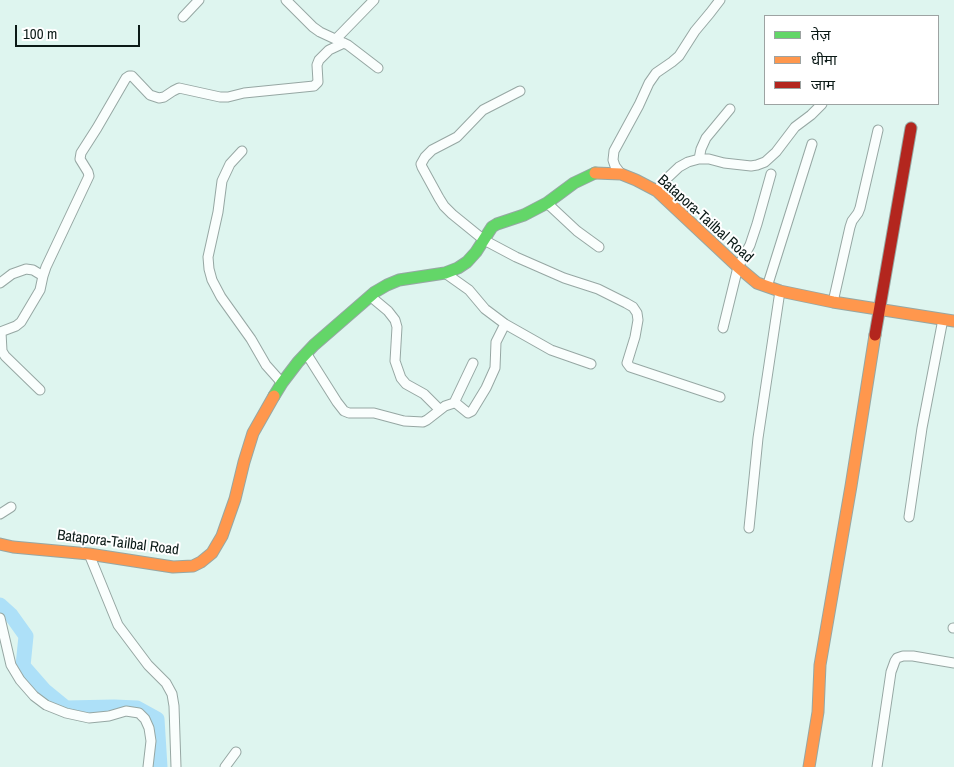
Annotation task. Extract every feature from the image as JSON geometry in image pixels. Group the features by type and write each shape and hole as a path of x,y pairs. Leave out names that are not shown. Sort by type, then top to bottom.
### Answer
{"main road":[{"path":"809,767 818,712 820,665 911,128"},
{"name":"Batapora-Tailbal Road","path":"0,544 13,547 89,554 173,567 193,566 208,558 222,536 253,433 282,383 306,353 370,296 387,285 399,280 446,273 458,268 476,252 492,227 524,215 547,203 574,182 595,173 621,174 657,191 752,280 767,287 833,302 949,320"}],"street":[{"path":"183,17 199,0"},
{"path":"286,0 312,27 340,41 378,68"},
{"path":"40,390 5,356 2,351 1,332 21,322 40,290 42,276 89,176 80,159 80,152 128,76 134,77 150,95 159,98 179,88 228,97 255,92 314,86 318,82 317,65 319,60 340,41 374,0"},
{"path":"621,174 613,160 614,151 649,83 656,73 680,56 695,30 720,0"},
{"path":"520,91 483,110 457,137 432,150 425,157 421,164 444,206 484,240 564,278 598,289 626,302 632,307 637,313 638,320 627,363 630,367 720,397"},
{"path":"657,191 662,183 679,167 699,159 750,166 765,162 776,152 794,127 811,116 821,105"},
{"path":"699,159 706,138 730,109"},
{"path":"833,302 850,227 860,208 878,130"},
{"path":"767,287 812,144"},
{"path":"242,151 230,164 222,181 214,235 208,257 209,269 212,280 221,297 251,339 266,365 282,383"},
{"path":"723,328 738,267 750,245 758,224 771,174"},
{"path":"547,203 577,231 599,247"},
{"path":"0,282 12,274 26,269 33,270 42,276"},
{"path":"446,273 469,290 485,309 505,324 551,350 591,364"},
{"path":"749,528 758,438 780,291"},
{"path":"370,296 388,311 395,320 397,327 395,361 401,378 406,384 424,394 439,409"},
{"path":"909,517 922,428 949,320"},
{"path":"454,403 468,413 472,411 495,368 496,342 505,324"},
{"path":"306,353 344,411 349,413 374,412 404,420 423,422 439,409 454,403 473,363"},
{"path":"0,514 11,507"},
{"path":"89,554 118,626 148,665 166,683 172,694 176,767"},
{"path":"0,618 11,665 20,680 34,696 46,705 89,718 109,716 126,711 139,713 145,719 151,741 148,767"},
{"path":"877,767 891,672 895,660 903,656 913,656 954,663"},
{"path":"225,767 236,752"}],"waterway":[{"path":"0,605 11,615 26,636 23,666 44,690 66,708 137,708 157,719 160,767"}],"traffic: fast":[{"path":"274,396 298,362 314,345 375,292 399,280 445,273 458,268 476,252 492,227 524,215 547,203 574,183 595,173"}],"traffic: slow":[{"path":"595,173 621,174 657,191 757,283 780,291 833,302 954,321"},
{"path":"809,767 818,712 820,665 875,335"},
{"path":"0,544 13,547 89,554 173,567 193,566 201,562 212,553 222,536 235,499 253,433 274,396"}],"traffic: jam":[{"path":"875,335 911,128"}]}
